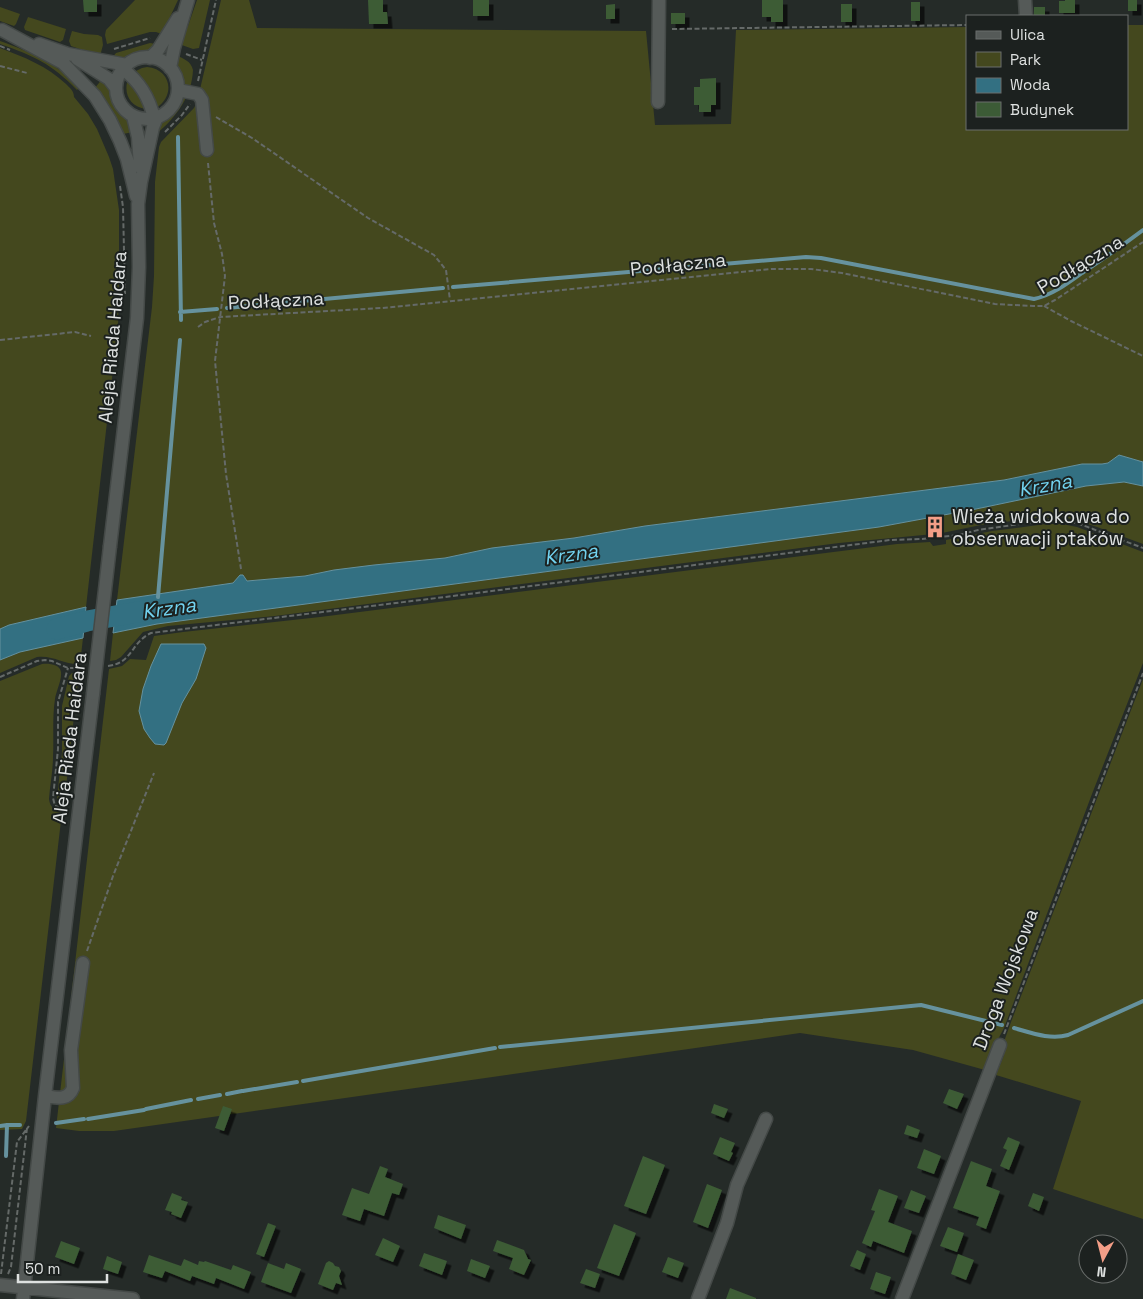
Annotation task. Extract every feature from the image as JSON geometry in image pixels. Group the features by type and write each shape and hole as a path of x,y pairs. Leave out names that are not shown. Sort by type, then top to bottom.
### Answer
{"street":[{"path":"658,102 659,0"},
{"path":"1025,0 1026,15"},
{"path":"150,58 158,50 186,4"},
{"path":"170,68 171,57 186,4"},
{"path":"1,30 68,54 125,67 146,93 156,117"},
{"path":"1,30 62,63 95,96 120,141 127,159 138,204"},
{"path":"68,54 109,79 116,88"},
{"path":"150,58 164,63 170,68 176,78 178,90 175,102 168,111 149,119 133,116 124,109 116,88 119,76 125,67 137,59 150,58"},
{"path":"178,90 198,94 202,100 207,150"},
{"name":"Aleja Riada Haidara","path":"133,116 138,137 141,182"},
{"name":"Aleja Riada Haidara","path":"24,1293 137,318 139,267 138,204 141,182 156,117"},
{"path":"46,1096 63,1098 71,1093 73,1088 72,1044 83,963"},
{"name":"Droga Wojskowa","path":"902,1299 1000,1045"},
{"path":"698,1299 727,1223 737,1185 766,1119"},
{"path":"2,1285 24,1293 133,1299"}],"path":[{"path":"163,133 189,106 195,93 216,0"},
{"path":"659,29 966,25"},
{"path":"112,50 155,38"},
{"path":"0,66 27,73"},
{"path":"203,110 252,138 368,218 434,255 446,270 450,300"},
{"path":"207,150 214,223 222,254 224,276 215,361 226,474 241,569"},
{"path":"120,185 123,208 125,296"},
{"name":"Podłączna","path":"198,327 204,322 220,317 382,308 772,269 811,269 842,273 995,304 1044,306 1143,242"},
{"path":"1044,306 1143,356"},
{"path":"0,340 75,332 91,336"},
{"path":"151,633 890,540 959,535 978,530 1048,520 1077,523 1143,548"},
{"path":"68,668 58,702 58,749 53,798 55,806 68,809"},
{"path":"0,677 18,669"},
{"name":"Droga Wojskowa","path":"1000,1045 1143,673"},
{"path":"83,963 113,876 154,773"},
{"path":"27,1128 11,1267 2,1285 17,1142 27,1128"}],"green space":[{"path":"135,0 178,0 162,34 150,32 107,44 106,30"},
{"path":"197,0 210,0 199,48 193,49 179,44 188,26"},
{"path":"221,0 249,0 257,28 646,31 655,125 731,124 736,30 966,27 966,130 1128,130 1128,25 1143,25 1143,462 1119,455 1108,463 1082,464 1004,480 645,526 574,538 492,548 445,558 334,570 305,576 247,581 243,575 233,583 117,600 152,307 155,182 159,147 161,142 194,108"},
{"path":"0,7 20,14 14,26 0,21"},
{"path":"28,17 66,29 63,40 60,42 25,30 24,27"},
{"path":"72,31 102,37 103,45 100,56 71,46 69,41"},
{"path":"0,41 43,59 62,71 80,87 77,90 51,67 33,57 0,44"},
{"path":"150,43 156,44 141,54 123,59 111,59 116,53"},
{"path":"0,48 35,63 59,78 72,90 74,97 97,129 113,169 119,210 119,283 118,325 86,607 9,625 0,629"},
{"path":"176,55 191,64 193,70 190,89 176,114 156,134 160,123 175,111 181,99 183,89 177,68"},
{"path":"147,67 161,73 166,78 168,84 166,97 156,108 134,72"},
{"path":"102,79 111,90 115,104 129,121 133,132 123,134 111,110 95,88"},
{"path":"128,79 139,93 145,109 135,105 129,99 126,90"},
{"path":"1124,482 1143,486 1143,544 1097,527 1061,517 981,525 942,533 940,527 934,528 934,534 839,543 275,616 168,626 143,632 121,657 110,661 113,633 157,624 879,527 1086,486"},
{"path":"1046,524 1062,524 1077,527 1143,552 1143,663 1004,1028 985,1070 913,1050 800,1033 114,1131 79,1131 56,1128 109,669 122,666 130,659 146,660 154,636 320,617 897,544 930,542 933,546 946,544 946,540 992,531"},
{"path":"83,638 80,664 49,657 37,657 0,673 0,660 20,652"},
{"path":"42,664 56,666 61,672 54,706 53,762 49,799 50,805 53,808 62,812 26,1121 22,1129 0,1130 0,681"},
{"path":"79,672 64,805 58,803 57,798 62,752 62,706 69,676 72,673"},
{"path":"1143,679 1143,1219 1053,1189 1081,1101 996,1075 1004,1055 1001,1050 1011,1022"}],"water":[{"path":"1119,455 1143,462 1143,486 1124,482 1086,486 879,527 157,624 113,633 117,600 233,583 240,575 243,575 247,581 305,576 334,570 445,558 492,548 574,538 645,526 1004,480 1082,464 1108,463"},
{"path":"86,607 83,638 20,652 0,660 0,629 9,625"},
{"path":"161,644 204,644 206,648 196,679 182,703 164,745 155,744 150,738 144,729 139,711 143,689"}],"building":[{"path":"83,0 97,0 97,12 84,12"},
{"path":"368,0 383,0 383,12 387,12 388,24 369,24"},
{"path":"473,0 489,0 489,16 473,16"},
{"path":"762,0 783,0 783,22 771,22 771,17 762,17"},
{"path":"1075,0 1075,13 1059,13 1059,1"},
{"path":"1128,0 1137,0 1137,11 1128,11"},
{"path":"911,2 920,2 920,21 911,21"},
{"path":"615,4 615,19 606,19 606,5"},
{"path":"841,4 852,4 852,22 841,22"},
{"path":"1034,7 1045,7 1045,15 1034,15"},
{"path":"671,13 685,13 685,24 671,24"},
{"path":"716,78 716,105 711,105 711,112 699,112 699,105 694,105 694,87 700,87 700,79"},
{"path":"949,1089 964,1094 957,1109 943,1103"},
{"path":"714,1104 728,1109 724,1118 711,1113"},
{"path":"223,1106 232,1109 224,1131 215,1128"},
{"path":"907,1125 920,1130 917,1138 904,1134"},
{"path":"720,1137 735,1143 729,1161 713,1154"},
{"path":"1008,1137 1020,1142 1009,1170 1000,1166 1007,1150 1003,1148"},
{"path":"924,1149 941,1156 934,1174 917,1168"},
{"path":"643,1156 665,1165 646,1214 624,1206"},
{"path":"971,1161 992,1169 986,1186 1000,1191 986,1229 976,1225 979,1217 953,1208"},
{"path":"380,1166 388,1169 385,1177 403,1184 399,1195 392,1193 384,1216 364,1209 360,1221 342,1215 352,1188 369,1194"},
{"path":"707,1184 722,1190 708,1228 693,1222"},
{"path":"879,1189 898,1196 888,1222 912,1231 904,1253 873,1241 871,1247 862,1243 875,1211 871,1210"},
{"path":"911,1190 926,1196 919,1213 904,1208"},
{"path":"172,1193 182,1197 181,1200 188,1202 181,1218 165,1210"},
{"path":"1033,1193 1044,1197 1039,1211 1028,1206"},
{"path":"438,1215 466,1225 461,1239 434,1228"},
{"path":"268,1223 276,1226 264,1257 256,1254"},
{"path":"614,1224 636,1233 619,1276 597,1268"},
{"path":"948,1227 964,1233 957,1252 940,1246"},
{"path":"383,1238 400,1246 393,1262 375,1255"},
{"path":"497,1240 524,1250 528,1259 531,1260 524,1275 509,1269 513,1258 493,1251"},
{"path":"61,1241 80,1248 74,1264 55,1257"},
{"path":"857,1250 866,1254 860,1270 850,1266"},
{"path":"424,1253 447,1261 442,1275 419,1266"},
{"path":"958,1254 974,1260 966,1280 951,1274"},
{"path":"149,1255 181,1266 184,1259 198,1265 199,1261 205,1261 231,1270 233,1265 251,1272 244,1289 216,1278 214,1284 192,1276 190,1281 165,1271 162,1278 143,1272"},
{"path":"107,1256 122,1262 118,1274 103,1269"},
{"path":"668,1257 684,1263 678,1278 662,1272"},
{"path":"471,1259 490,1266 485,1278 467,1271"},
{"path":"329,1261 339,1267 341,1271 339,1276 342,1285 336,1283 333,1290 318,1284 326,1263"},
{"path":"268,1263 284,1269 286,1263 301,1269 291,1293 261,1282"},
{"path":"586,1269 600,1274 595,1288 580,1283"},
{"path":"876,1272 891,1277 885,1294 870,1289"},
{"path":"730,1288 756,1298 756,1299 726,1299"}],"waterway":[{"path":"178,137 181,320"},
{"path":"453,287 806,257 821,258 1034,299 1047,295 1065,285 1143,230"},
{"path":"227,308 443,288"},
{"path":"180,312 217,309"},
{"path":"158,597 180,340"},
{"name":"Krzna","path":"57,629 87,621 143,611"},
{"path":"1014,1028 1054,1037 1068,1035 1143,1001"},
{"path":"500,1047 921,1005 1002,1025"},
{"path":"303,1081 495,1048"},
{"path":"243,1091 297,1082"},
{"path":"227,1094 242,1091"},
{"path":"198,1099 220,1095"},
{"path":"146,1109 191,1100"},
{"path":"88,1119 144,1110"},
{"path":"56,1123 84,1119"},
{"path":"7,1125 20,1125"},
{"path":"0,1126 7,1125 6,1156"}],"place":[{"name":"Wieża widokowa do obserwacji ptaków","path":"935,527"}]}
